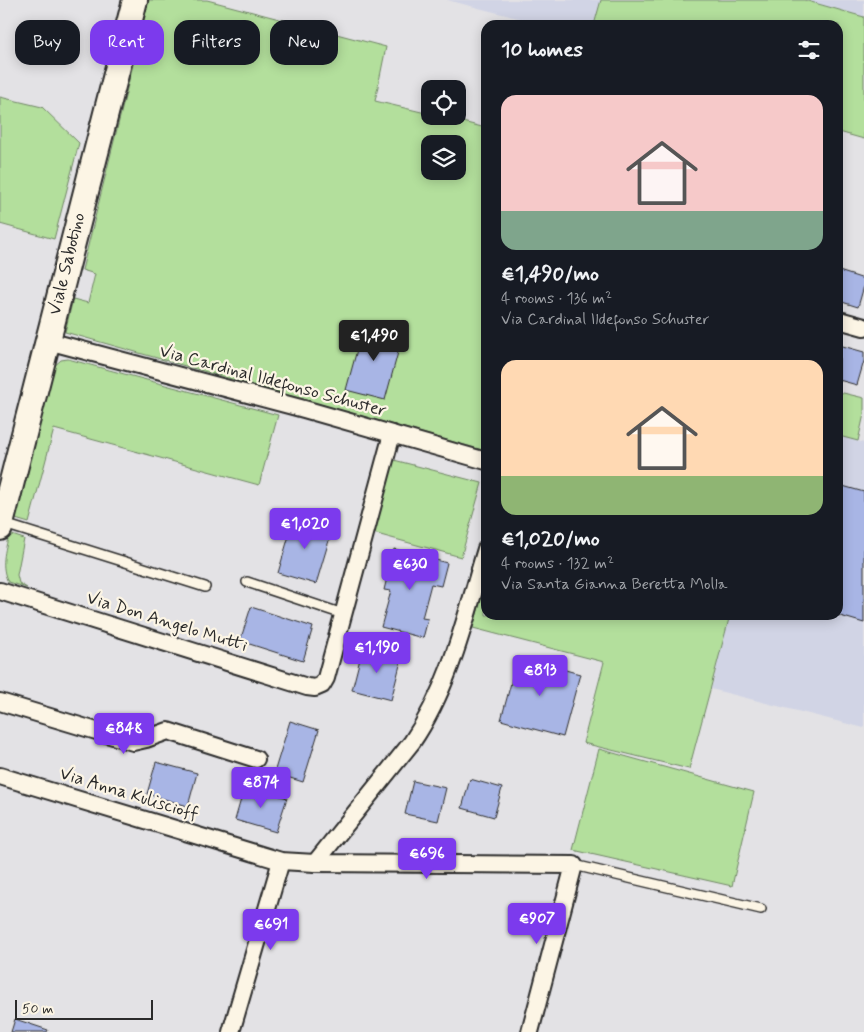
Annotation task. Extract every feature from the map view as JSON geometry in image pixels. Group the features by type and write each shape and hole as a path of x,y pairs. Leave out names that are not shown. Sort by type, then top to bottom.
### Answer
{"street":[{"name":"Viale Sabotino","path":"1,526 135,0"},
{"path":"843,321 864,327"},
{"name":"Via Cardinal Ildefonso Schuster","path":"48,341 304,409 481,461"},
{"path":"343,614 392,434"},
{"path":"315,863 412,742 425,723 452,662 481,566"},
{"name":"Via Don Angelo Mutti","path":"0,591 316,688 322,685 326,678 343,614"},
{"path":"0,702 133,742 168,731 256,759"},
{"name":"Via Anna Kuliscioff","path":"0,776 281,861 574,866"},
{"path":"231,1032 281,861"},
{"path":"530,1032 574,866"}],"lane":[{"path":"1,526 205,587"},
{"path":"247,582 343,614"},
{"path":"574,866 761,909"}],"shaded area":[{"path":"447,0 601,0 595,20 525,20"},
{"path":"804,0 864,0 864,17"},
{"path":"843,437 864,443 864,728 711,689 729,620 843,620"}],"green space":[{"path":"149,0 207,0 283,20 270,20 270,65 338,65 338,34 386,47 375,101 421,112 421,125 466,125 466,123 481,127 481,450 65,332 73,299 88,303 95,274 82,270 133,65 164,65 164,20 144,20"},
{"path":"601,0 804,0 864,17 864,139 843,133 843,20 595,20"},
{"path":"0,97 42,107 79,143 54,239 0,224"},
{"path":"68,359 278,415 259,485 54,429 29,523 12,518 53,367 61,360"},
{"path":"843,393 864,398 864,414 858,441 843,437"},
{"path":"394,460 481,483 461,557 373,533"},
{"path":"9,534 24,539 17,575 19,583 27,588 8,582 4,570 4,558"},
{"path":"481,599 481,620 729,620 689,769 583,743 604,662 473,628"},
{"path":"599,749 754,792 732,886 573,850"}],"building":[{"path":"843,272 864,279 858,307 843,302"},
{"path":"364,324 403,334 385,400 346,390"},
{"path":"843,346 864,352 864,361 857,385 843,381"},
{"path":"843,486 864,492 864,623 843,617"},
{"path":"295,515 333,527 316,584 278,573"},
{"path":"394,549 447,563 441,586 431,584 422,618 428,619 423,638 381,627 391,591 384,590"},
{"path":"251,607 313,627 303,661 240,641"},
{"path":"363,647 402,657 391,700 352,690"},
{"path":"518,657 580,674 563,737 501,720"},
{"path":"290,721 319,730 303,782 274,773"},
{"path":"156,762 197,773 188,806 147,794"},
{"path":"470,779 502,788 494,817 462,808"},
{"path":"413,781 446,788 438,821 405,814"},
{"path":"245,785 287,798 276,832 235,820"},
{"path":"15,1019 48,1030 47,1032 11,1032"}]}
